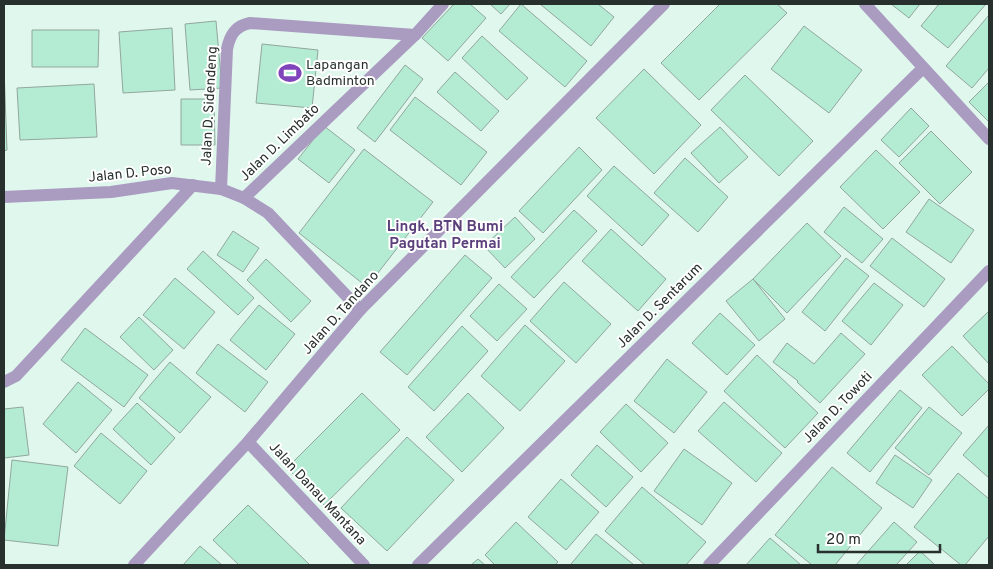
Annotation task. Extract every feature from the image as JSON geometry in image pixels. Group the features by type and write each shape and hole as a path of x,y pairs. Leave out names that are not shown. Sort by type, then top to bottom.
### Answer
{"street":[{"name":"Jalan D. Limbato","path":"244,198 415,34 443,4"},
{"name":"Jalan D. Tandano","path":"134,565 248,442 360,310 664,4"},
{"path":"865,4 989,139"},
{"name":"Jalan D. Sidendeng","path":"221,189 228,49 230,37 239,27 250,23 415,34"},
{"name":"Jalan D. Sentarum","path":"418,565 923,68"},
{"name":"Jalan D. Poso","path":"4,197 111,192 172,184 221,189 244,198 268,213 360,310"},
{"path":"4,382 16,376 193,185"},
{"name":"Jalan D. Towoti","path":"709,565 989,271"},
{"name":"Jalan Danau Mantana","path":"248,442 364,565"}],"building":[{"path":"454,4 470,4 486,18 448,61 422,38"},
{"path":"490,4 510,4 501,14"},
{"path":"521,4 587,61 565,87 499,31"},
{"path":"540,4 598,4 614,17 591,46"},
{"path":"720,4 777,4 787,13 699,100 661,63"},
{"path":"891,4 920,4 909,18"},
{"path":"939,4 986,4 948,48 921,26"},
{"path":"989,15 989,68 972,88 946,66"},
{"path":"216,21 222,88 190,90 185,24"},
{"path":"804,26 862,70 829,113 771,69"},
{"path":"172,28 175,90 123,93 119,32"},
{"path":"32,30 99,30 98,67 32,67"},
{"path":"482,36 528,78 507,100 462,58"},
{"path":"262,44 318,50 312,108 256,103"},
{"path":"405,65 423,79 375,142 357,128"},
{"path":"4,68 7,150 4,151"},
{"path":"644,69 701,125 654,174 596,118"},
{"path":"455,72 499,111 481,131 437,92"},
{"path":"745,75 813,141 779,176 711,110"},
{"path":"989,82 989,122 969,102"},
{"path":"94,84 97,137 20,140 17,88"},
{"path":"415,97 487,152 461,185 390,130"},
{"path":"181,99 214,99 215,145 181,145"},
{"path":"911,108 929,126 899,157 881,140"},
{"path":"324,126 355,150 329,183 298,159"},
{"path":"720,127 748,157 719,183 691,153"},
{"path":"931,131 972,172 940,204 899,163"},
{"path":"579,147 602,170 543,233 519,211"},
{"path":"364,149 433,202 367,287 299,233"},
{"path":"876,150 920,192 883,229 840,187"},
{"path":"685,158 728,197 698,232 654,193"},
{"path":"614,166 669,215 642,246 587,196"},
{"path":"929,199 974,230 951,263 906,232"},
{"path":"844,207 883,239 862,263 824,232"},
{"path":"574,210 597,231 534,298 511,277"},
{"path":"515,217 535,239 505,268 484,246"},
{"path":"807,223 841,256 787,313 753,279"},
{"path":"611,229 666,279 638,311 582,261"},
{"path":"233,231 259,248 243,272 217,255"},
{"path":"892,238 945,279 924,307 870,266"},
{"path":"203,251 254,298 238,315 187,269"},
{"path":"465,255 492,278 407,375 380,352"},
{"path":"846,258 869,276 825,331 802,312"},
{"path":"266,259 311,301 291,322 247,280"},
{"path":"175,278 215,312 184,349 143,315"},
{"path":"753,279 785,319 759,341 726,301"},
{"path":"564,282 611,324 576,363 530,321"},
{"path":"874,283 903,305 871,345 842,321"},
{"path":"499,284 527,309 497,341 470,316"},
{"path":"259,305 295,334 266,370 230,340"},
{"path":"989,311 989,364 963,336"},
{"path":"720,313 755,345 727,375 692,343"},
{"path":"139,317 173,350 154,370 120,337"},
{"path":"525,325 565,361 520,411 481,376"},
{"path":"462,326 488,351 434,411 408,387"},
{"path":"85,328 148,375 124,407 61,360"},
{"path":"841,333 865,354 820,403 798,381 773,362 787,343 814,364"},
{"path":"218,344 268,382 245,412 196,373"},
{"path":"952,346 989,384 989,389 962,416 922,375"},
{"path":"757,355 818,413 785,448 724,391"},
{"path":"667,359 707,392 674,433 634,401"},
{"path":"170,362 211,397 180,433 139,398"},
{"path":"78,382 112,410 76,453 43,424"},
{"path":"900,390 922,408 870,472 847,453"},
{"path":"362,393 400,430 324,505 287,468"},
{"path":"468,393 504,428 462,472 426,437"},
{"path":"724,402 782,453 756,482 698,431"},
{"path":"137,403 175,438 151,465 113,429"},
{"path":"626,404 668,443 641,472 600,432"},
{"path":"23,407 29,455 4,458 4,409"},
{"path":"929,407 962,433 929,475 895,448"},
{"path":"989,425 989,478 963,455"},
{"path":"101,433 147,471 120,504 74,466"},
{"path":"407,437 454,480 387,551 341,508"},
{"path":"597,445 633,477 606,507 571,475"},
{"path":"684,449 732,483 702,525 654,491"},
{"path":"895,455 932,480 913,508 876,483"},
{"path":"12,460 68,467 58,546 4,540"},
{"path":"832,467 882,508 835,565 812,565 775,535"},
{"path":"958,473 989,499 989,536 965,565 961,565 914,527"},
{"path":"561,479 599,512 566,550 528,517"},
{"path":"642,487 706,542 686,565 645,565 605,531"},
{"path":"248,505 310,565 239,565 213,540"},
{"path":"516,522 558,562 555,565 495,565 485,555"},
{"path":"894,522 917,542 896,565 856,565"},
{"path":"596,534 634,565 571,564"},
{"path":"770,538 801,565 746,565"},
{"path":"200,546 222,565 183,565"},
{"path":"920,551 935,565 906,565"},
{"path":"478,559 485,565 471,565"}],"place":[{"name":"Lapangan Badminton","path":"290,73"}],"district":[{"name":"Lingk. BTN Bumi Pagutan Permai","path":"445,236"}]}
